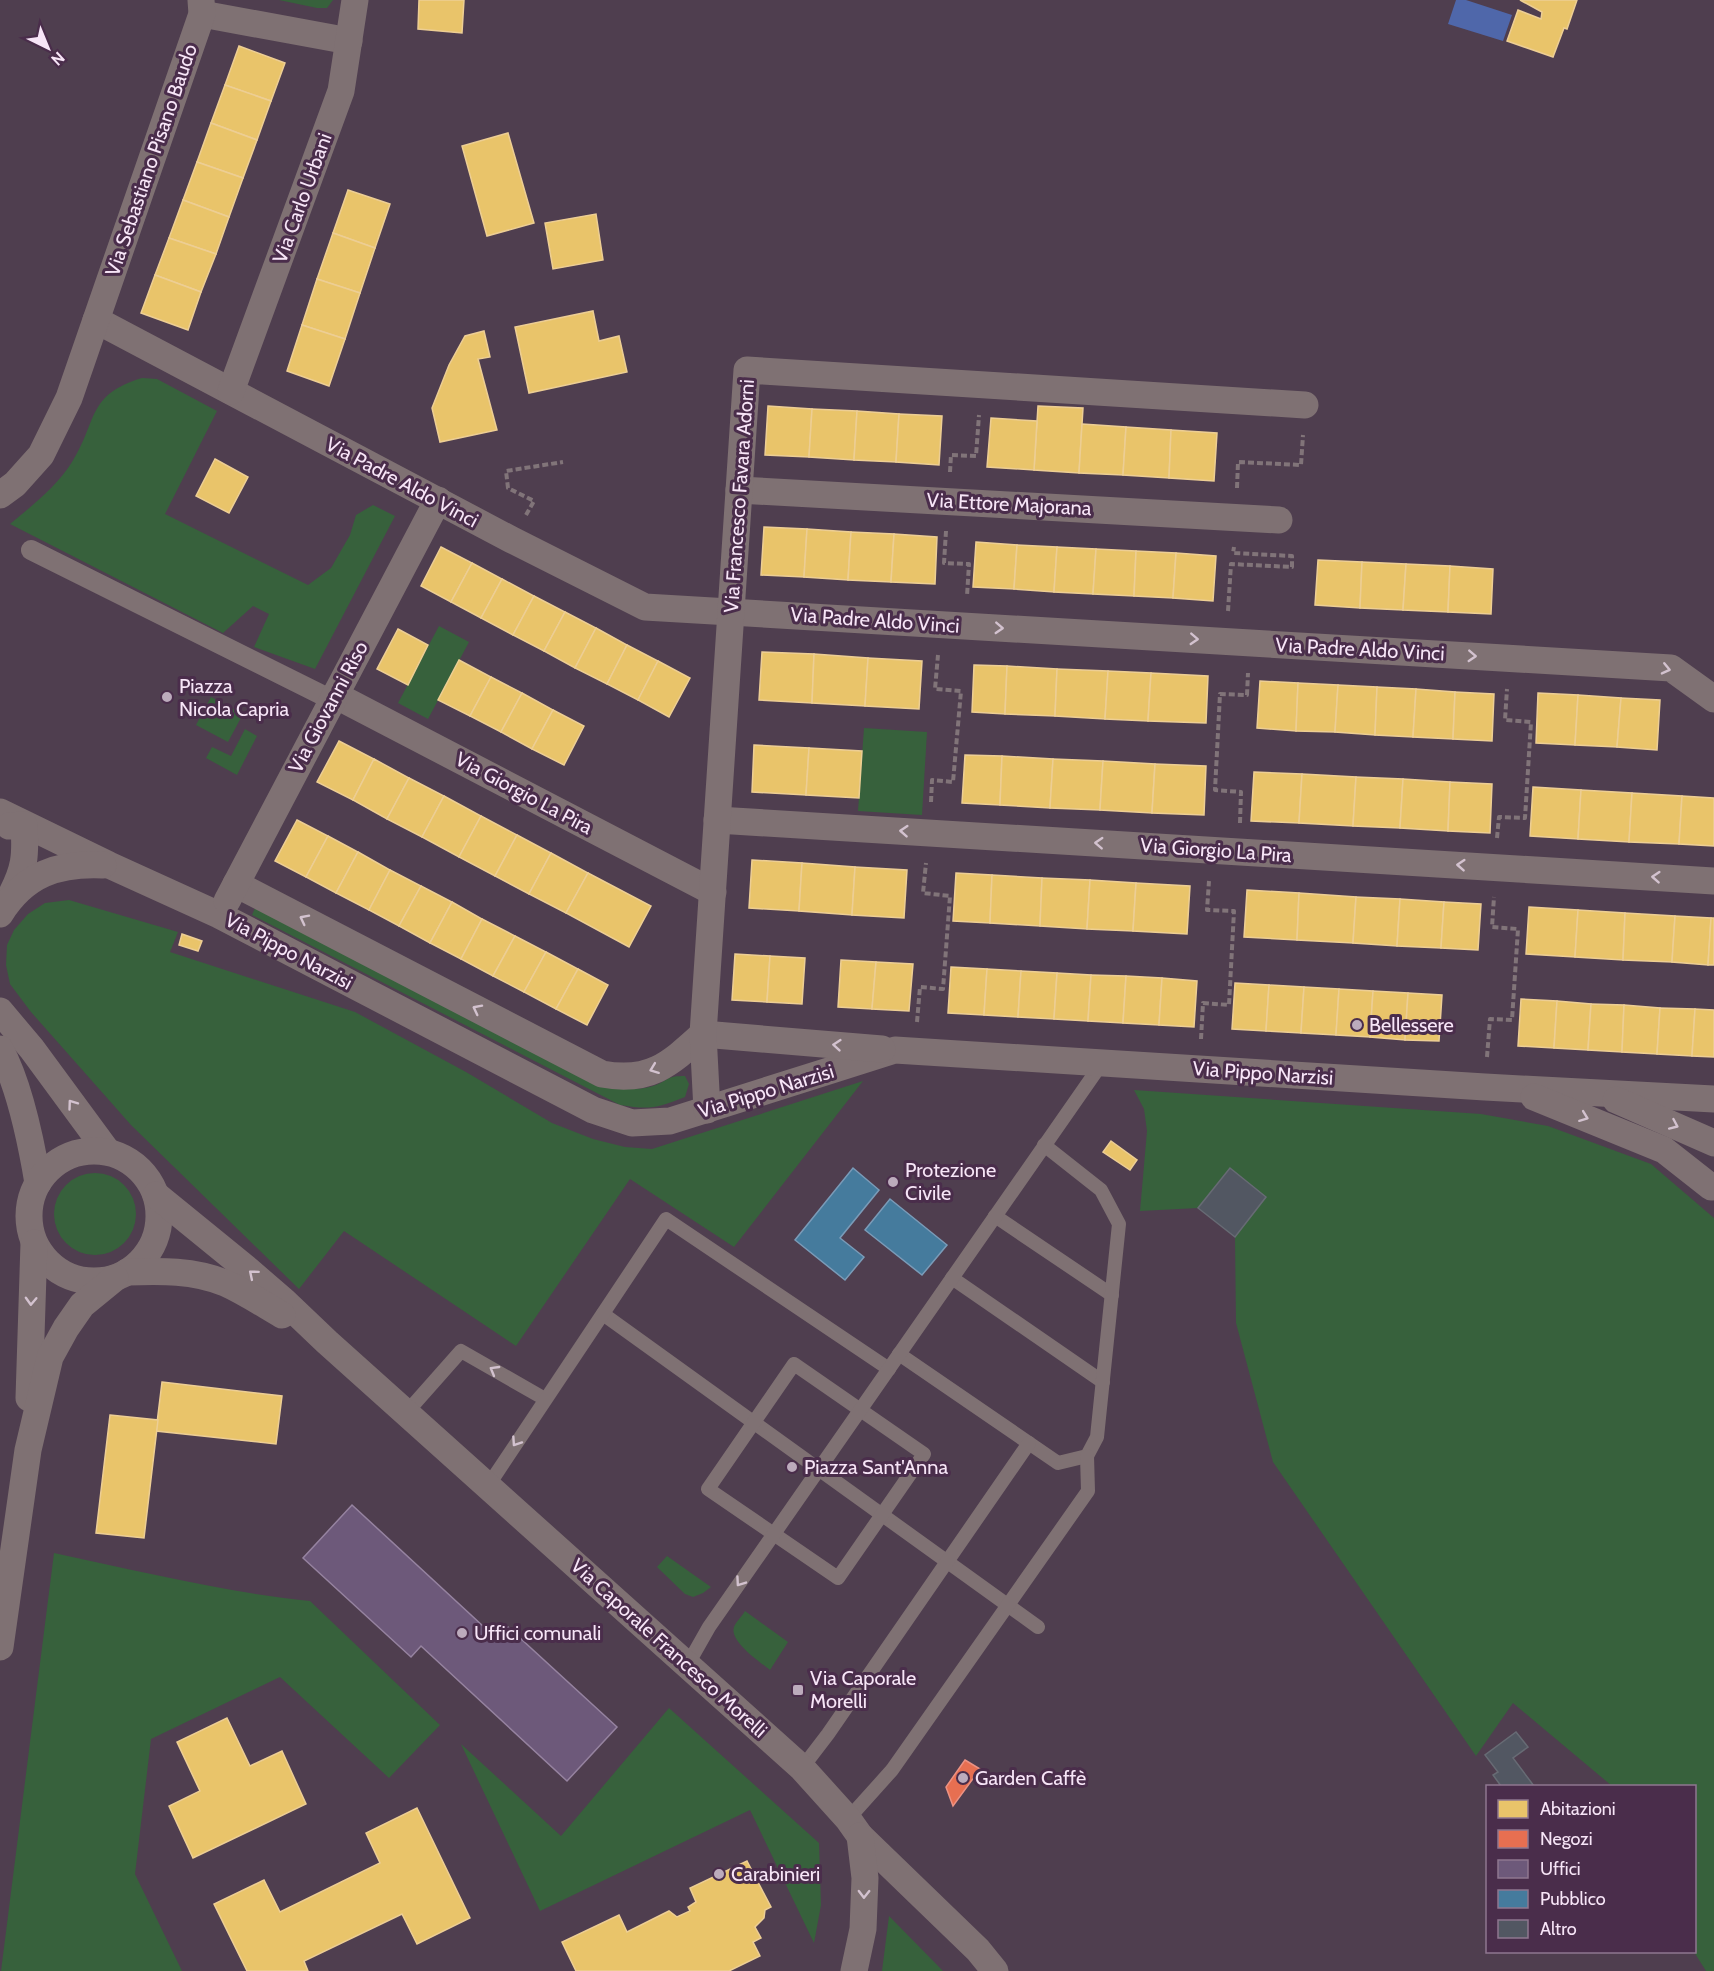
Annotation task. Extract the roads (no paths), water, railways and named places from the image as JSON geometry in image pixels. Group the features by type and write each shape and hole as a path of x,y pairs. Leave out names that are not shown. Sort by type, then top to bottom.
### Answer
{"street":[{"name":"Via Carlo Urbani","path":"231,391 341,91 355,0"},
{"path":"202,7 349,41"},
{"name":"Via Sebastiano Pisano Baudo","path":"96,320 202,7"},
{"path":"0,495 15,484 41,455 69,398 96,320"},
{"name":"Via Padre Aldo Vinci","path":"96,320 512,540 645,607 1671,668 1714,699"},
{"name":"Via Francesco Favara Adorni","path":"707,1110 703,1034 747,370 1305,405"},
{"name":"Via Ettore Majorana","path":"739,490 1280,520"},
{"name":"Via Giovanni Riso","path":"219,915 438,500"},
{"path":"31,550 334,697"},
{"name":"Via Giorgio La Pira","path":"334,697 713,892"},
{"name":"Via Pippo Narzisi","path":"0,812 12,826 219,915 593,1110 632,1123 670,1121 905,1051 1714,1099"},
{"name":"Via Giorgio La Pira","path":"717,820 1714,881"},
{"path":"3,908 20,879 26,854 12,826"},
{"path":"3,908 24,885 50,871 79,864 109,866"},
{"path":"236,884 602,1074 621,1078 651,1072 673,1061 703,1034 905,1051"},
{"path":"0,1011 32,1049 107,1151"},
{"path":"0,1049 8,1065 20,1106 38,1183"},
{"path":"1498,1087 1664,1150 1713,1186"},
{"path":"1601,1093 1714,1143"},
{"path":"0,1647 28,1450 50,1357 82,1305 121,1275 144,1257 155,1238 160,1216 156,1195 145,1174 128,1160 107,1151 93,1150 67,1156 45,1172 31,1197 28,1212 29,1228 34,1243 54,1268 68,1276 99,1281 121,1275 172,1271 198,1275 224,1283 327,1342"},
{"path":"156,1195 263,1282 327,1342"},
{"path":"28,1450 34,1243"},
{"name":"Via Caporale Francesco Morelli","path":"327,1342 802,1767 854,1828 978,1950 995,1971"},
{"path":"854,1828 865,1878 863,1929 854,1971"}],"lane":[{"path":"688,1664 709,1627 1102,1063"},
{"path":"854,1828 892,1770 1088,1491 1087,1456 1097,1437 1119,1224 1101,1190 1044,1145"},
{"path":"995,1216 1112,1295"},
{"path":"488,1486 666,1219 889,1369"},
{"path":"952,1278 1103,1382"},
{"path":"603,1314 1038,1627"},
{"path":"407,1412 461,1351 545,1399"},
{"path":"899,1354 1058,1463 1087,1456"},
{"path":"794,1364 924,1454 838,1578 708,1489 753,1423 794,1364"},
{"path":"802,1767 828,1734 1029,1443"}],"water":[{"path":"1456,0 1466,0 1512,15 1503,41 1448,24"}],"place":[{"name":"Piazza Nicola Capria","path":"167,697"},
{"name":"Bellessere","path":"1357,1025"},
{"name":"Protezione Civile","path":"893,1182"},
{"name":"Piazza Sant'Anna","path":"792,1467"},
{"name":"Uffici comunali","path":"462,1633"},
{"name":"Via Caporale Morelli","path":"798,1690"},
{"name":"Garden Caffè","path":"963,1778"},
{"name":"Carabinieri","path":"719,1874"}]}
